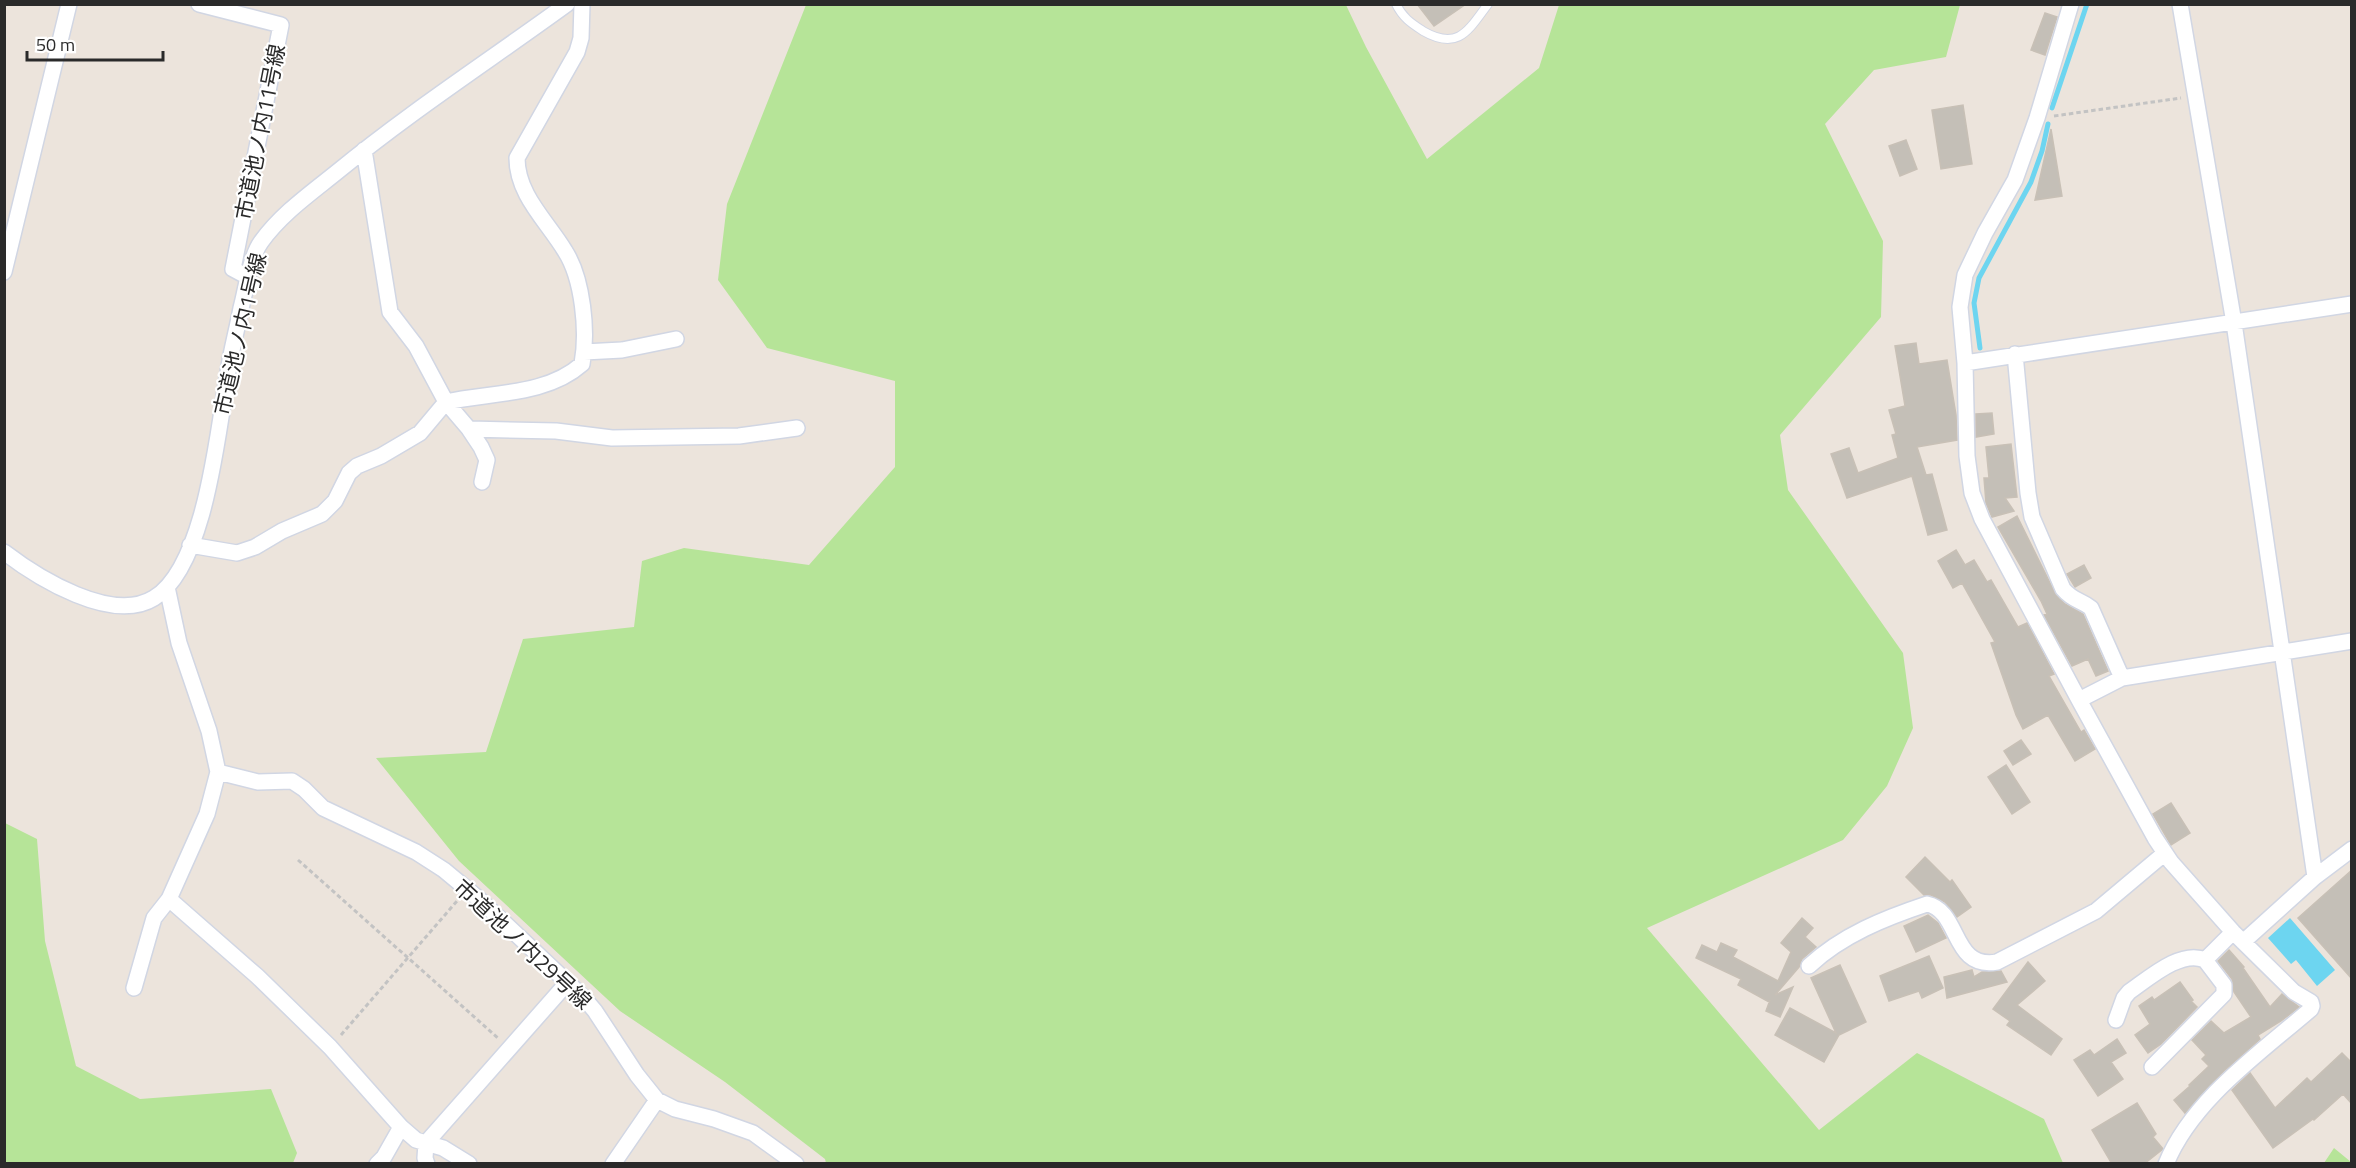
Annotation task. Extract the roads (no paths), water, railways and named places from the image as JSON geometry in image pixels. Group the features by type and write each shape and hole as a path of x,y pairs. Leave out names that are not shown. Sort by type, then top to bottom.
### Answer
{"street":[{"path":"4,272 69,4"},
{"name":"市道池ノ内11号線","path":"199,4 281,25 234,268 248,277"},
{"name":"市道池ノ内1号線","path":"4,552 22,566 62,588 96,602 118,605 138,603 151,600 167,587 184,562 206,496 228,371 248,277 260,244 278,222 364,150 567,4"},
{"path":"190,545 237,553 255,547 282,531 322,514 335,501 349,473 357,466 389,452 420,433 446,402 511,393 560,379 571,374 582,364 584,318 575,275 566,252 533,208 517,172 517,158 577,52 581,38 582,4"},
{"path":"2071,4 2037,118 2015,180 1985,233 1965,275 1960,307 1965,363 1967,456 1972,493 1982,519 2079,700 2165,853 2238,937 2294,992 2312,1002 2313,1006 2213,1096 2192,1119 2173,1147 2166,1164"},
{"path":"2180,4 2234,322 2284,651 2315,877"},
{"path":"364,150 390,312 416,346 446,402 469,429 487,460 482,482"},
{"path":"1965,363 2352,304"},
{"path":"584,352 622,350 676,339"},
{"path":"2015,354 2032,517 2063,589 2071,598 2091,608 2122,678"},
{"path":"469,429 556,431 612,438 739,436 797,428"},
{"path":"134,988 154,918 169,899 207,814 218,772 209,731 179,643 167,587"},
{"path":"2079,700 2122,678 2352,641"},
{"name":"市道池ノ内29号線","path":"218,772 258,782 292,781 304,789 323,808 416,852 444,870 568,982 596,1011 637,1075 657,1100 675,1109 714,1119 753,1133 796,1164"},
{"path":"2205,960 2352,849"},
{"path":"1809,966 1822,953 1842,940 1878,922 1927,904 1939,909 1971,959 1986,964 1997,962 2096,910 2165,853"},
{"path":"169,899 256,976 330,1047 401,1127 416,1140 443,1148 469,1164"},
{"path":"2116,1020 2124,998 2129,992 2180,959 2194,957 2205,960 2224,985 2224,994 2152,1067"},
{"path":"427,1164 426,1143 511,1050 568,982"},
{"path":"613,1164 657,1100"},
{"path":"377,1164 384,1157 401,1127"}],"lane":[{"path":"1396,4 1408,22 1436,38 1446,40 1460,36 1471,28 1488,4"}],"water":[{"path":"2290,918 2335,970 2317,986 2296,960 2291,964 2268,938"}],"waterway":[{"path":"2052,108 2087,4"},
{"path":"1980,348 1974,303 1979,278 2031,182 2042,151 2048,124"}]}
